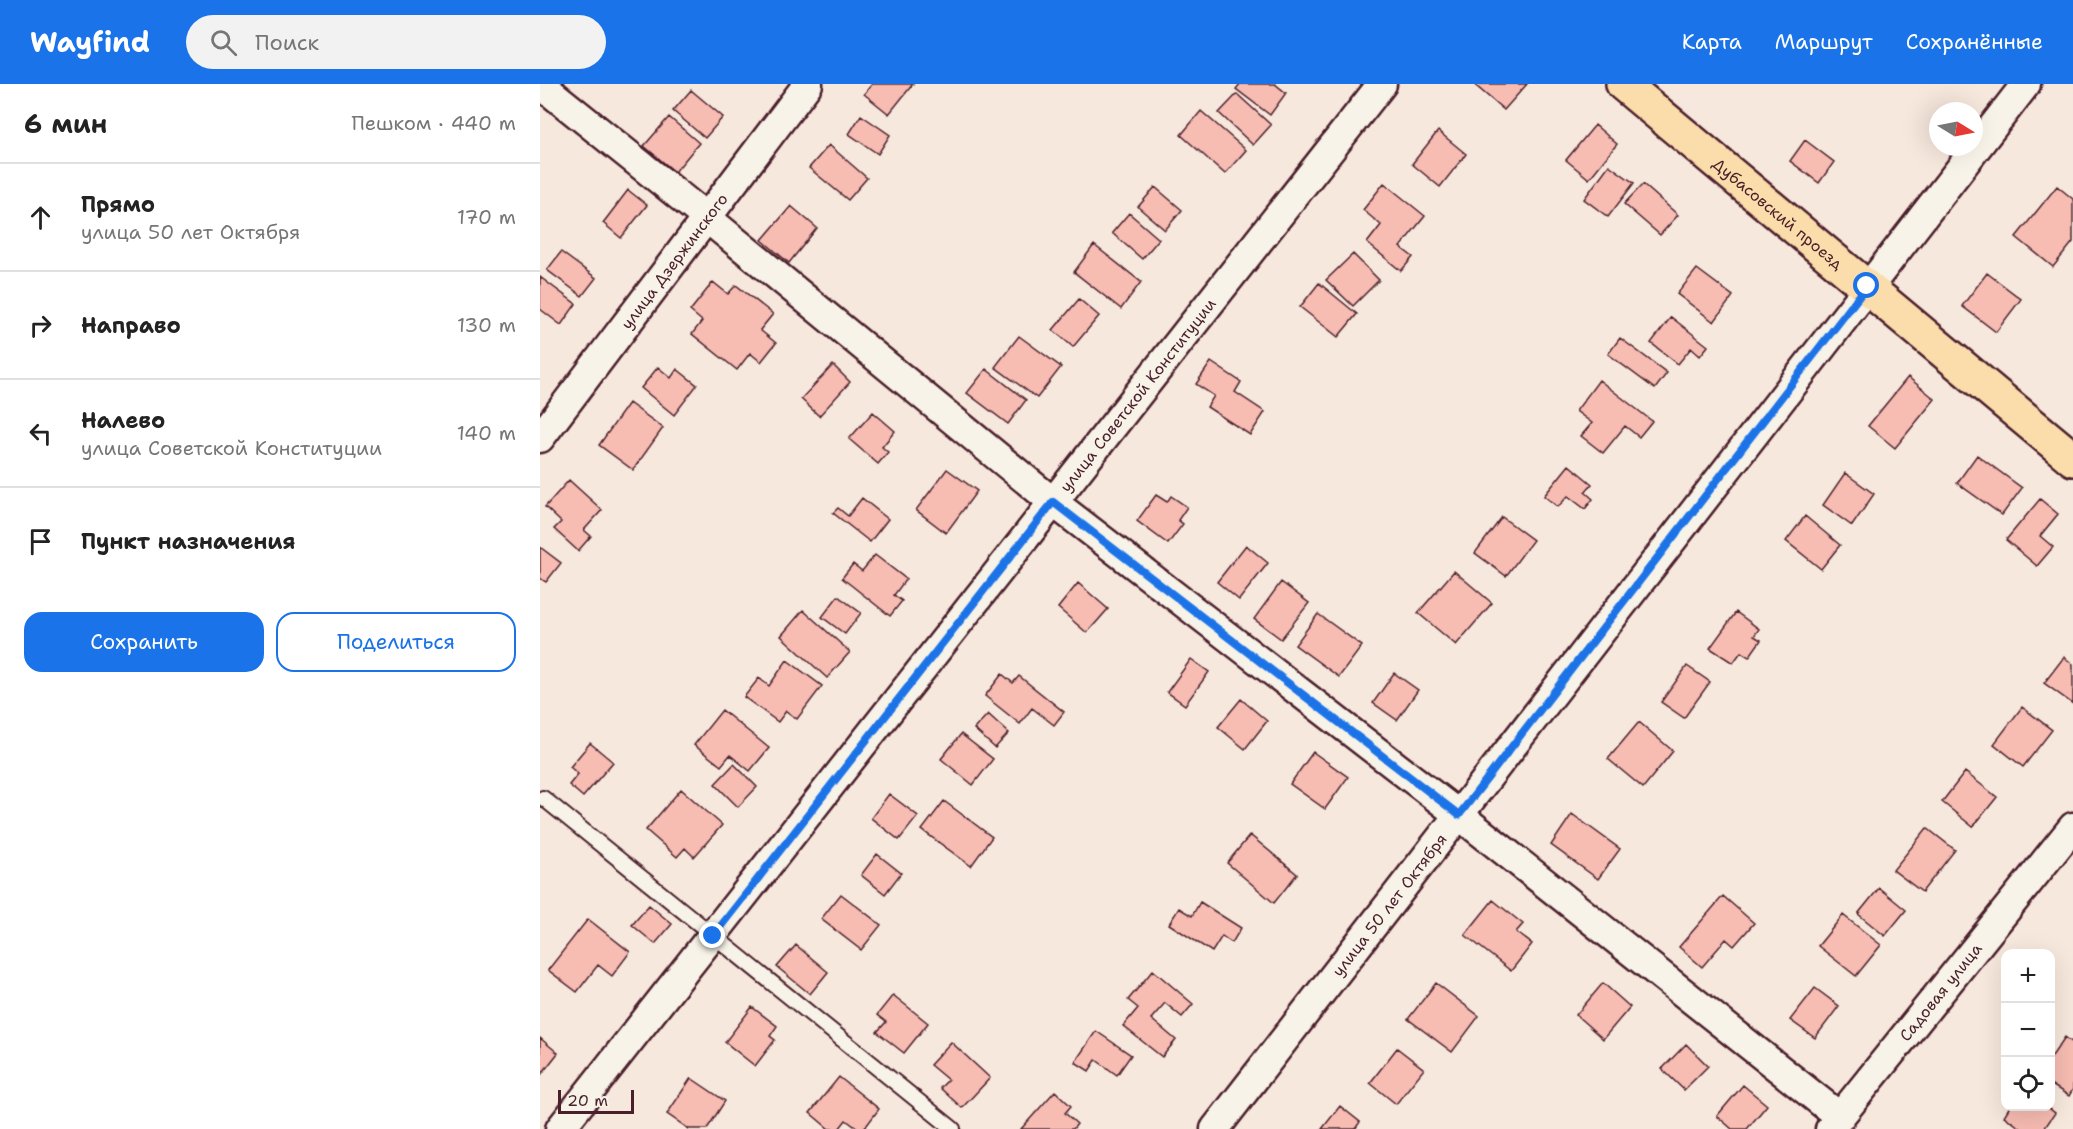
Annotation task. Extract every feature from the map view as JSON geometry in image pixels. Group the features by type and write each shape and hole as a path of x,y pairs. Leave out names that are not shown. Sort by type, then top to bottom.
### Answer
{"main road":[{"name":"Дубасовский проезд","path":"1623,84 2073,459"}],"street":[{"path":"540,84 1053,502 1459,815 1835,1123"},
{"name":"улица Дзержинского","path":"540,438 808,84"},
{"name":"улица Советской Конституции","path":"560,1129 1382,84"},
{"name":"улица 50 лет Октября","path":"1215,1129 2026,84"},
{"name":"Садовая улица","path":"1835,1123 2073,827"}],"lane":[{"path":"543,798 953,1129"}],"building":[{"path":"872,84 913,84 889,114 864,94"},
{"path":"1240,84 1275,84 1286,93 1270,115 1236,89"},
{"path":"1477,84 1527,84 1504,110 1476,86"},
{"path":"691,90 723,117 705,138 673,111"},
{"path":"1237,94 1271,125 1253,145 1219,113"},
{"path":"1201,111 1246,150 1225,174 1181,135"},
{"path":"861,115 890,135 878,154 849,134"},
{"path":"669,117 699,143 675,172 644,146"},
{"path":"1595,125 1617,144 1589,179 1566,160"},
{"path":"1438,131 1466,154 1440,187 1412,164"},
{"path":"1805,140 1834,162 1819,183 1790,161"},
{"path":"829,145 867,178 848,200 809,168"},
{"path":"1609,165 1634,183 1608,217 1584,199"},
{"path":"1384,183 1425,216 1400,247 1413,257 1401,271 1367,243 1381,225 1363,210"},
{"path":"1643,184 1678,215 1660,235 1624,204"},
{"path":"2057,186 2073,199 2073,242 2053,267 2016,237"},
{"path":"1155,187 1182,210 1165,230 1138,207"},
{"path":"628,190 647,205 621,238 603,223"},
{"path":"791,206 817,228 789,263 762,240"},
{"path":"1129,213 1159,239 1142,259 1112,233"},
{"path":"1094,245 1141,282 1121,309 1074,272"},
{"path":"561,252 596,278 582,296 547,270"},
{"path":"1353,254 1379,280 1353,306 1326,280"},
{"path":"1697,269 1733,296 1714,322 1677,294"},
{"path":"1987,273 2021,299 1996,332 1962,306"},
{"path":"540,277 576,304 561,325 540,309"},
{"path":"713,282 728,294 736,285 773,314 760,330 776,343 761,362 750,353 737,370 692,334 702,321 690,311"},
{"path":"1319,283 1357,314 1338,337 1300,307"},
{"path":"1079,299 1099,316 1073,347 1053,330"},
{"path":"1671,317 1708,346 1700,356 1691,348 1678,364 1651,343"},
{"path":"1019,336 1061,367 1037,398 995,367"},
{"path":"1620,338 1667,373 1655,389 1608,354"},
{"path":"1211,362 1241,382 1235,392 1265,412 1250,435 1207,407 1214,396 1196,384"},
{"path":"833,365 850,382 819,416 801,399"},
{"path":"658,367 671,378 677,369 697,385 674,415 641,388"},
{"path":"986,369 1026,400 1008,424 967,393"},
{"path":"1908,377 1935,399 1895,448 1868,426"},
{"path":"1599,380 1652,421 1639,437 1625,426 1603,453 1581,436 1592,423 1576,411"},
{"path":"629,403 663,428 633,470 599,445"},
{"path":"873,412 895,431 882,447 888,452 878,464 849,439"},
{"path":"1977,455 2022,488 2002,515 1957,483"},
{"path":"1569,465 1592,484 1585,492 1593,499 1585,509 1568,496 1558,507 1544,496"},
{"path":"947,469 977,491 946,533 916,510"},
{"path":"1845,473 1874,494 1852,526 1823,505"},
{"path":"569,480 602,510 584,530 591,536 578,551 554,529 561,522 545,507"},
{"path":"1156,495 1167,502 1171,496 1187,507 1178,520 1183,524 1168,544 1137,521"},
{"path":"862,498 888,519 870,542 833,513 838,508 848,516"},
{"path":"2040,499 2058,514 2040,536 2053,547 2037,566 2006,540"},
{"path":"1805,516 1840,545 1821,569 1786,541"},
{"path":"1502,517 1533,540 1506,576 1475,553"},
{"path":"1246,545 1268,563 1239,600 1217,582"},
{"path":"540,547 561,563 546,582 540,578"},
{"path":"875,555 906,579 894,595 902,601 890,616 842,578 853,564 862,571"},
{"path":"1454,571 1492,603 1456,645 1418,613"},
{"path":"1281,582 1309,603 1281,639 1254,619"},
{"path":"1078,583 1108,609 1087,633 1058,608"},
{"path":"838,596 861,613 845,634 822,617"},
{"path":"803,610 850,652 827,678 781,636"},
{"path":"1736,612 1759,629 1754,636 1761,640 1749,657 1741,652 1733,663 1710,648"},
{"path":"1318,614 1362,646 1339,677 1295,645"},
{"path":"2064,657 2073,664 2073,704 2044,683"},
{"path":"1191,659 1209,672 1185,705 1167,692"},
{"path":"787,660 822,686 797,719 786,711 778,722 744,697 759,678 769,686"},
{"path":"1687,666 1710,682 1684,718 1661,702"},
{"path":"1394,673 1418,690 1397,720 1373,703"},
{"path":"1002,674 1013,683 1019,676 1064,712 1054,725 1032,708 1020,724 985,696"},
{"path":"1241,699 1267,721 1245,749 1218,727"},
{"path":"2022,707 2052,730 2023,767 1994,744"},
{"path":"722,710 769,748 750,771 730,755 721,766 694,745"},
{"path":"988,714 1009,733 995,748 974,729"},
{"path":"1639,722 1673,751 1643,788 1608,759"},
{"path":"961,734 993,759 973,785 941,759"},
{"path":"590,743 613,762 583,797 569,785 578,774 570,767"},
{"path":"1313,752 1348,777 1325,809 1290,784"},
{"path":"734,764 757,787 738,807 715,784"},
{"path":"1965,772 1997,797 1973,827 1942,802"},
{"path":"681,789 722,825 694,857 685,848 677,857 646,830"},
{"path":"889,794 918,816 899,840 871,818"},
{"path":"944,801 992,837 971,866 922,830"},
{"path":"1572,814 1620,849 1598,879 1551,845"},
{"path":"1927,828 1955,850 1922,892 1893,870"},
{"path":"1250,835 1297,874 1274,903 1227,863"},
{"path":"877,854 901,873 885,894 861,875"},
{"path":"1879,888 1906,910 1885,936 1858,914"},
{"path":"841,894 881,925 861,950 821,919"},
{"path":"1723,896 1754,923 1734,946 1726,939 1702,967 1679,947"},
{"path":"1493,900 1523,924 1516,932 1532,944 1511,971 1465,935"},
{"path":"1200,902 1241,928 1232,943 1222,936 1212,952 1169,924 1179,908 1192,916"},
{"path":"649,905 672,924 655,944 632,925"},
{"path":"1843,915 1881,945 1856,976 1818,946"},
{"path":"588,919 630,952 612,976 598,965 577,992 548,970"},
{"path":"796,945 828,972 810,994 777,967"},
{"path":"1153,970 1193,1004 1182,1017 1165,1003 1151,1019 1176,1040 1162,1057 1123,1026 1138,1008 1128,1000"},
{"path":"1436,983 1479,1016 1452,1052 1408,1019"},
{"path":"1603,983 1630,1007 1603,1039 1576,1015"},
{"path":"1815,988 1839,1006 1815,1038 1790,1020"},
{"path":"893,995 928,1023 904,1053 877,1032 886,1022 877,1015"},
{"path":"752,1007 777,1026 770,1036 775,1040 755,1066 725,1042"},
{"path":"1096,1031 1131,1055 1117,1075 1096,1060 1089,1071 1075,1062"},
{"path":"2065,1037 2073,1043 2073,1089 2069,1096 2055,1087 2055,1052"},
{"path":"540,1038 558,1053 540,1076"},
{"path":"951,1042 990,1078 962,1108 940,1088 948,1080 930,1065"},
{"path":"1686,1044 1708,1066 1684,1090 1662,1069"},
{"path":"1397,1048 1424,1069 1396,1104 1370,1083"},
{"path":"839,1077 879,1109 864,1129 858,1129 846,1120 839,1129 829,1129 810,1113"},
{"path":"691,1078 725,1101 707,1129 689,1129 667,1114"},
{"path":"1743,1085 1767,1105 1747,1129 1732,1129 1717,1116"},
{"path":"1055,1091 1071,1106 1065,1113 1077,1124 1073,1129 1021,1129"},
{"path":"1340,1106 1360,1122 1355,1129 1322,1129"},
{"path":"2007,1111 2052,1111 2055,1113 2044,1129 2022,1129 2004,1116"}],"route":[{"path":"713,936 1053,502 1459,815 1867,286"}]}
